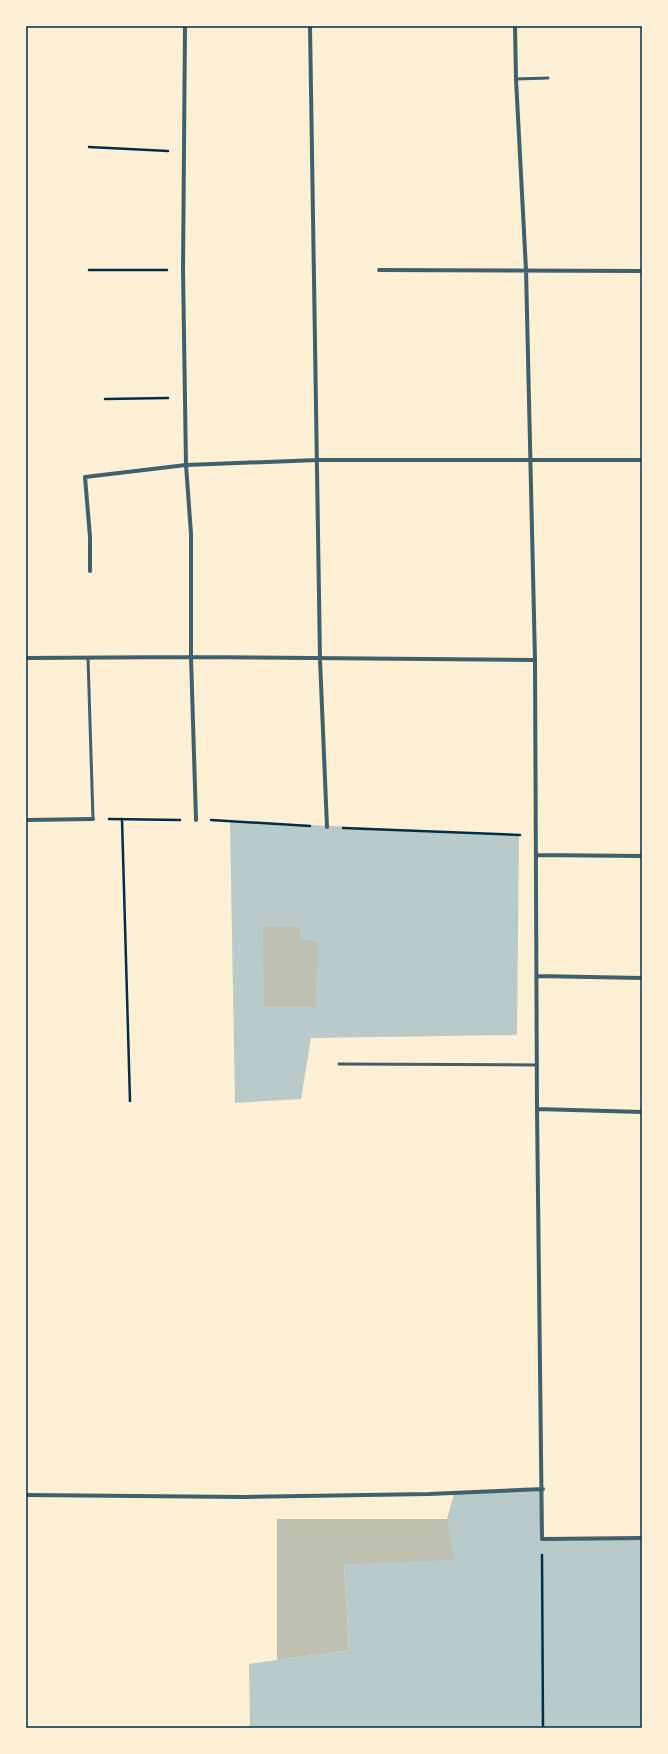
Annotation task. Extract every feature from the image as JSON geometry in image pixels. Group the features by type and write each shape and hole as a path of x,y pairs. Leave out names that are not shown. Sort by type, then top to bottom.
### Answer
{"street":[{"path":"184,26 183,270 186,465 191,534 191,657 196,820"},
{"path":"310,26 320,659 327,827"},
{"path":"515,26 516,79 526,270 535,660 537,1109 543,1489 542,1539 642,1538"},
{"path":"379,270 642,272"},
{"path":"90,571 90,537 85,477 186,465 318,460 642,460"},
{"path":"26,658 191,657 535,660"},
{"path":"26,820 93,819"},
{"path":"537,855 642,856"},
{"path":"537,976 642,978"},
{"path":"537,1109 642,1112"},
{"path":"26,1495 244,1497 429,1494 543,1489"}],"lane":[{"path":"516,79 548,78"},
{"path":"88,658 93,819"},
{"path":"339,1064 537,1065"}],"path":[{"path":"89,147 184,152"},
{"path":"89,270 183,270"},
{"path":"105,399 185,398"},
{"path":"122,819 130,1101"},
{"path":"542,1539 543,1728"}],"shaded area":[{"path":"230,821 519,835 517,1035 311,1038 301,1099 235,1103"},
{"path":"543,1489 542,1539 642,1538 642,1728 250,1728 249,1664 349,1650 344,1564 447,1519 454,1494"}],"building":[{"path":"263,927 300,927 300,939 318,942 315,1007 264,1007"},
{"path":"277,1519 447,1519 454,1560 344,1564 349,1650 277,1660"}]}
